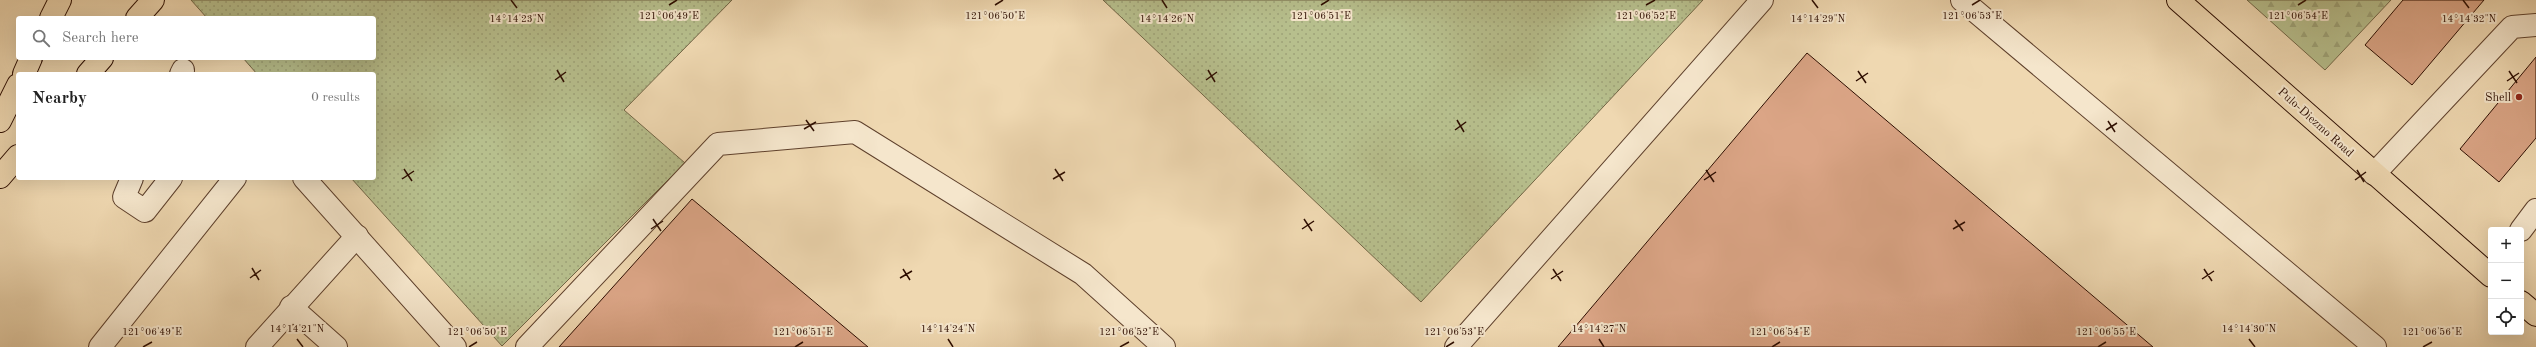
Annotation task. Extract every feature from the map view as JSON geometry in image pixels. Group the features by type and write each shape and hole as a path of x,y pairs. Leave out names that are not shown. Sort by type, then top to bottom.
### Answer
{"main road":[{"path":"52,16 60,0"},
{"path":"139,16 153,0"},
{"name":"Pulo-Diezmo Road","path":"2178,0 2374,174 2488,271"},
{"path":"25,72 31,60"},
{"path":"90,72 100,60"},
{"path":"0,121 16,89"},
{"path":"0,177 16,158"},
{"path":"2524,305 2536,315"}],"lane":[{"path":"1456,347 1762,0"},
{"path":"1962,0 2376,347"},
{"path":"2374,174 2512,27 2536,25"},
{"path":"527,347 718,144 855,132 1083,274 1164,347"},
{"path":"131,180 124,197 145,211 169,180"},
{"path":"100,347 233,180"},
{"path":"306,180 455,347"},
{"path":"2523,227 2536,210"},
{"path":"257,347 291,307 357,236"},
{"path":"291,307 336,347"}],"green space":[{"path":"191,0 732,0 624,110 685,163 502,346 353,180 376,180 376,72 255,72 245,60 376,60 376,16 205,16"},
{"path":"1103,0 1703,0 1421,302"},
{"path":"2247,0 2391,0 2325,70"}],"building":[{"path":"2403,0 2484,0 2412,85 2365,45"},
{"path":"1807,53 2153,347 1558,347"},
{"name":"Shell","path":"2536,57 2536,138 2499,182 2460,149"},
{"path":"692,199 868,347 559,347"}],"place":[{"name":"Shell","path":"2519,97"}]}
